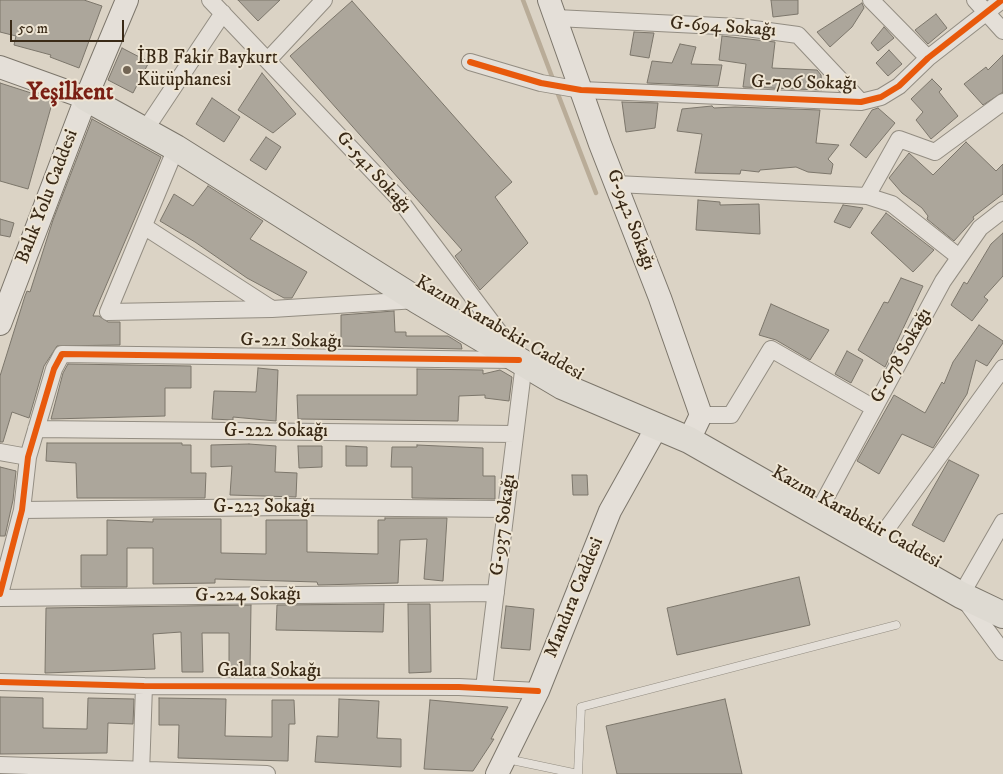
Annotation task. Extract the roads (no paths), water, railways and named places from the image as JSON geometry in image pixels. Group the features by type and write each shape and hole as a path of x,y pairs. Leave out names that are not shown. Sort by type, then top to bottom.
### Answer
{"main road":[{"name":"Kazım Karabekir Caddesi","path":"86,98 176,148 417,300 562,386 658,425 689,440 961,595 1003,615"}],"street":[{"name":"Balık Yolu Caddesi","path":"0,324 86,98 127,0"},
{"name":"G-541 Sokağı","path":"210,0 399,199 522,361"},
{"path":"268,60 324,0"},
{"path":"872,0 928,58"},
{"path":"975,0 1003,31"},
{"name":"G-706 Sokağı","path":"470,62 541,82 576,88 862,102 881,96 899,86 928,58 1002,0"},
{"name":"G-942 Sokağı","path":"552,9 576,88 660,298 701,415"},
{"name":"G-694 Sokağı","path":"552,9 739,27 798,35 862,102"},
{"path":"145,130 223,13"},
{"path":"0,67 86,98"},
{"path":"867,196 899,139 935,152 1003,102"},
{"path":"176,148 145,227 108,312 272,309 417,300"},
{"path":"616,184 867,196 892,204 959,256"},
{"name":"G-678 Sokağı","path":"817,514 943,281 980,228 1003,210"},
{"path":"145,227 272,309"},
{"path":"689,440 701,415 731,414 771,349 874,408"},
{"name":"G-221 Sokağı","path":"36,429 54,369 62,354 522,361"},
{"name":"G-937 Sokağı","path":"484,688 522,361"},
{"path":"875,545 1003,368"},
{"name":"Mandıra Caddesi","path":"501,766 538,691 610,511 658,425"},
{"path":"0,594 6,544 22,510 28,457 36,429"},
{"name":"G-222 Sokağı","path":"36,429 515,434"},
{"path":"0,452 28,457"},
{"name":"G-223 Sokağı","path":"22,510 289,507 506,509"},
{"path":"1003,522 961,595 1003,652"},
{"name":"G-224 Sokağı","path":"0,598 496,593"},
{"name":"Galata Sokağı","path":"0,682 144,686 484,688 538,691"},
{"path":"141,771 144,686"},
{"path":"0,765 267,774"}],"lane":[{"path":"501,766 578,774 582,707 896,625"}],"waterway":[{"path":"523,0 554,82"},
{"path":"556,89 596,193"}],"place":[{"name":"İBB Fakir Baykurt Kütüphanesi","path":"127,70"}],"district":[{"name":"Yeşilkent","path":"70,94"}]}
